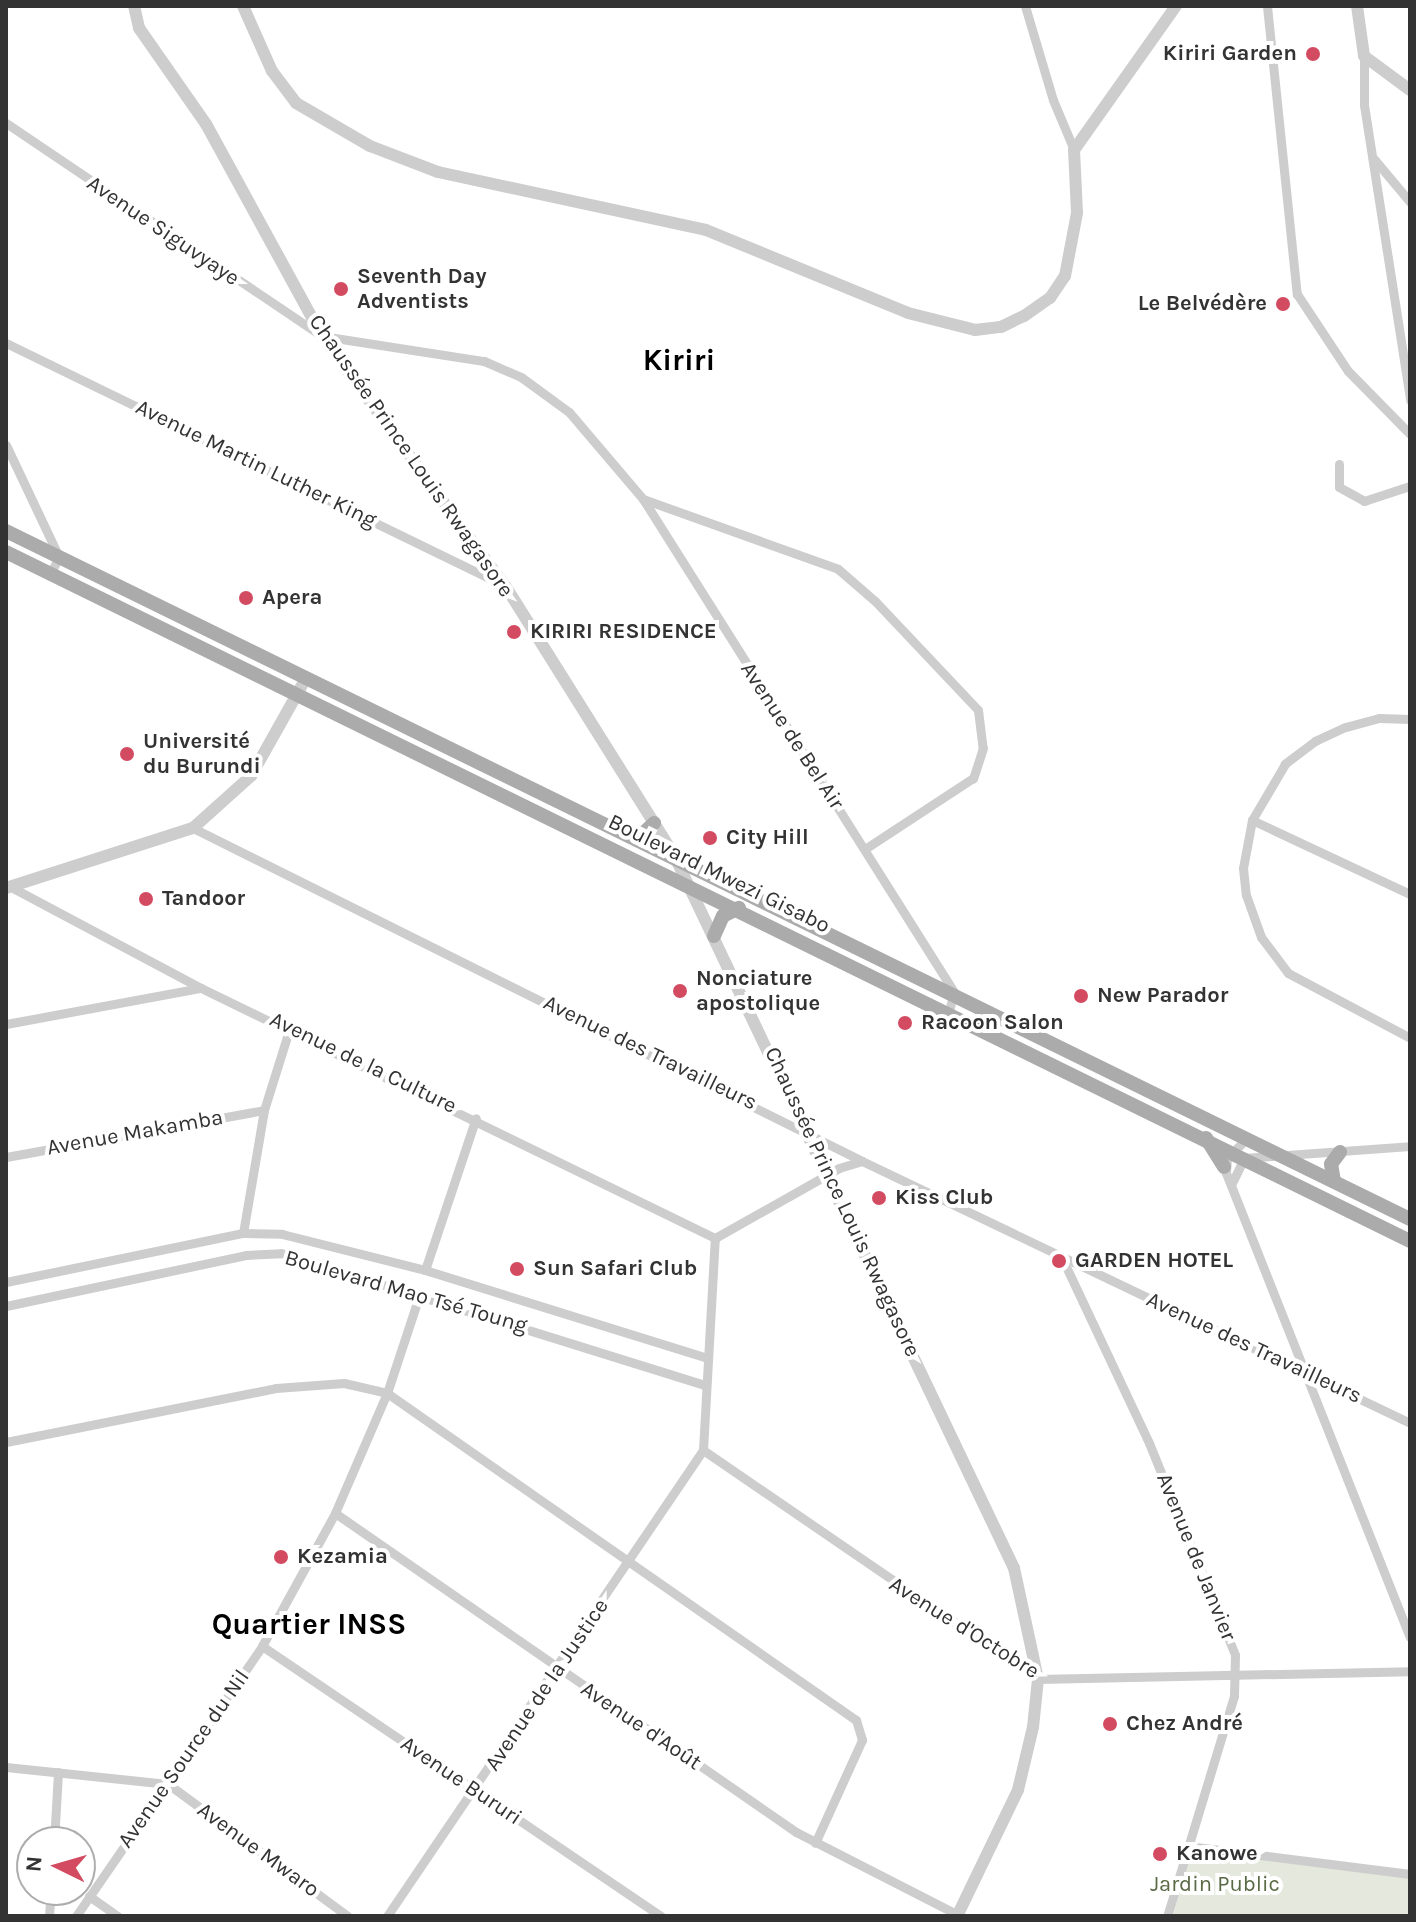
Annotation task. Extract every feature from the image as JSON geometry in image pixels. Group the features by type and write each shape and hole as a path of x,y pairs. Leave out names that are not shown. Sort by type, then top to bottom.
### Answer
{"main road":[{"name":"Boulevard Mwezi Gisabo","path":"6,531 475,762 674,855 1249,1136 1410,1219"},
{"name":"Boulevard Mwezi Gisabo","path":"6,552 689,883 1206,1137 1410,1241"},
{"path":"467,778 475,762"},
{"path":"638,838 654,823"},
{"path":"714,936 723,916 739,908"},
{"path":"1206,1137 1224,1167"},
{"path":"1334,1181 1331,1164 1340,1152"}],"street":[{"name":"Chaussée Prince Louis Rwagasore","path":"134,6 139,28 206,124 322,336 506,587 674,855 830,1174 1014,1568 1038,1679 1018,1790 958,1916"},
{"path":"243,6 272,71 296,103 370,146 438,172 706,230 946,326 1001,327 1050,298 1065,276 1077,213 1074,150 1045,78 1025,6"},
{"path":"1074,150 1176,6"},
{"path":"1267,6 1297,294 1348,371 1410,434"},
{"path":"1357,6 1364,56 1364,105 1410,400"},
{"path":"1364,56 1410,90"},
{"name":"Avenue Siguvyaye","path":"6,123 322,336"},
{"path":"1374,159 1410,202"},
{"name":"Avenue de Bel Air","path":"322,336 503,367 569,412 643,499 954,992"},
{"name":"Avenue Martin Luther King","path":"6,343 506,587"},
{"path":"6,445 59,557 50,574"},
{"path":"1339,464 1339,487 1364,501 1410,486"},
{"path":"643,499 838,569 886,612 978,710 983,748 973,778 865,849"},
{"path":"8,888 193,828 251,776 306,678"},
{"path":"1410,719 1379,718 1315,741 1273,777 1245,841 1246,895 1274,957 1307,987 1410,1038"},
{"path":"1252,820 1410,894"},
{"name":"Avenue des Travailleurs","path":"193,828 809,1131 862,1161 1410,1423"},
{"name":"Avenue de la Culture","path":"8,888 201,988 290,1027 715,1238"},
{"path":"6,1024 201,988"},
{"path":"949,1011 954,992"},
{"path":"243,1233 264,1110 290,1027"},
{"name":"Avenue Makamba","path":"6,1157 264,1110"},
{"path":"425,1270 476,1118"},
{"path":"1231,1185 1238,1155 1249,1136"},
{"path":"1410,1146 1238,1155 1224,1167 1410,1637"},
{"path":"703,1450 715,1238 830,1174 862,1161"},
{"name":"Boulevard Mao Tsé Toung","path":"6,1282 243,1233 293,1236 425,1270 707,1358"},
{"name":"Boulevard Mao Tsé Toung","path":"6,1306 266,1254 312,1260 706,1385"},
{"name":"Avenue de Janvier","path":"1062,1258 1226,1624 1237,1675 1167,1916"},
{"name":"Avenue Source du Nil","path":"96,1886 262,1646 335,1513 387,1393 420,1293"},
{"path":"6,1442 287,1386 344,1383 387,1393 860,1726 862,1740 815,1843"},
{"name":"Avenue d'Octobre","path":"703,1450 1038,1679 1410,1671"},
{"name":"Avenue de la Justice","path":"387,1916 476,1791 703,1450"},
{"name":"Avenue d'Août","path":"335,1513 815,1843 958,1916"},
{"name":"Avenue Bururi","path":"262,1646 661,1916"},
{"path":"6,1767 168,1784"},
{"path":"55,1826 58,1772"},
{"name":"Avenue Mwaro","path":"168,1784 348,1916"},
{"path":"1188,1846 1410,1874"},
{"path":"96,1901 118,1916"}],"green space":[{"name":"Jardin Public","path":"1192,1849 1410,1877 1410,1916 1173,1916"}],"place":[{"name":"Kiriri Garden","path":"1313,54"},
{"name":"Seventh Day Adventists","path":"341,289"},
{"name":"Le Belvédère","path":"1283,304"},
{"name":"Apera","path":"246,598"},
{"name":"KIRIRI RESIDENCE","path":"514,632"},
{"name":"Université du Burundi","path":"127,754"},
{"name":"City Hill","path":"710,838"},
{"name":"Tandoor","path":"146,899"},
{"name":"Nonciature apostolique","path":"680,991"},
{"name":"New Parador","path":"1081,996"},
{"name":"Racoon Salon","path":"905,1023"},
{"name":"Kiss Club","path":"879,1198"},
{"name":"GARDEN HOTEL","path":"1059,1261"},
{"name":"Sun Safari Club","path":"517,1269"},
{"name":"Kezamia","path":"281,1557"},
{"name":"Chez André","path":"1110,1724"},
{"name":"Kanowe","path":"1160,1854"}],"district":[{"name":"Kiriri","path":"679,360"},
{"name":"Quartier INSS","path":"309,1624"}]}
